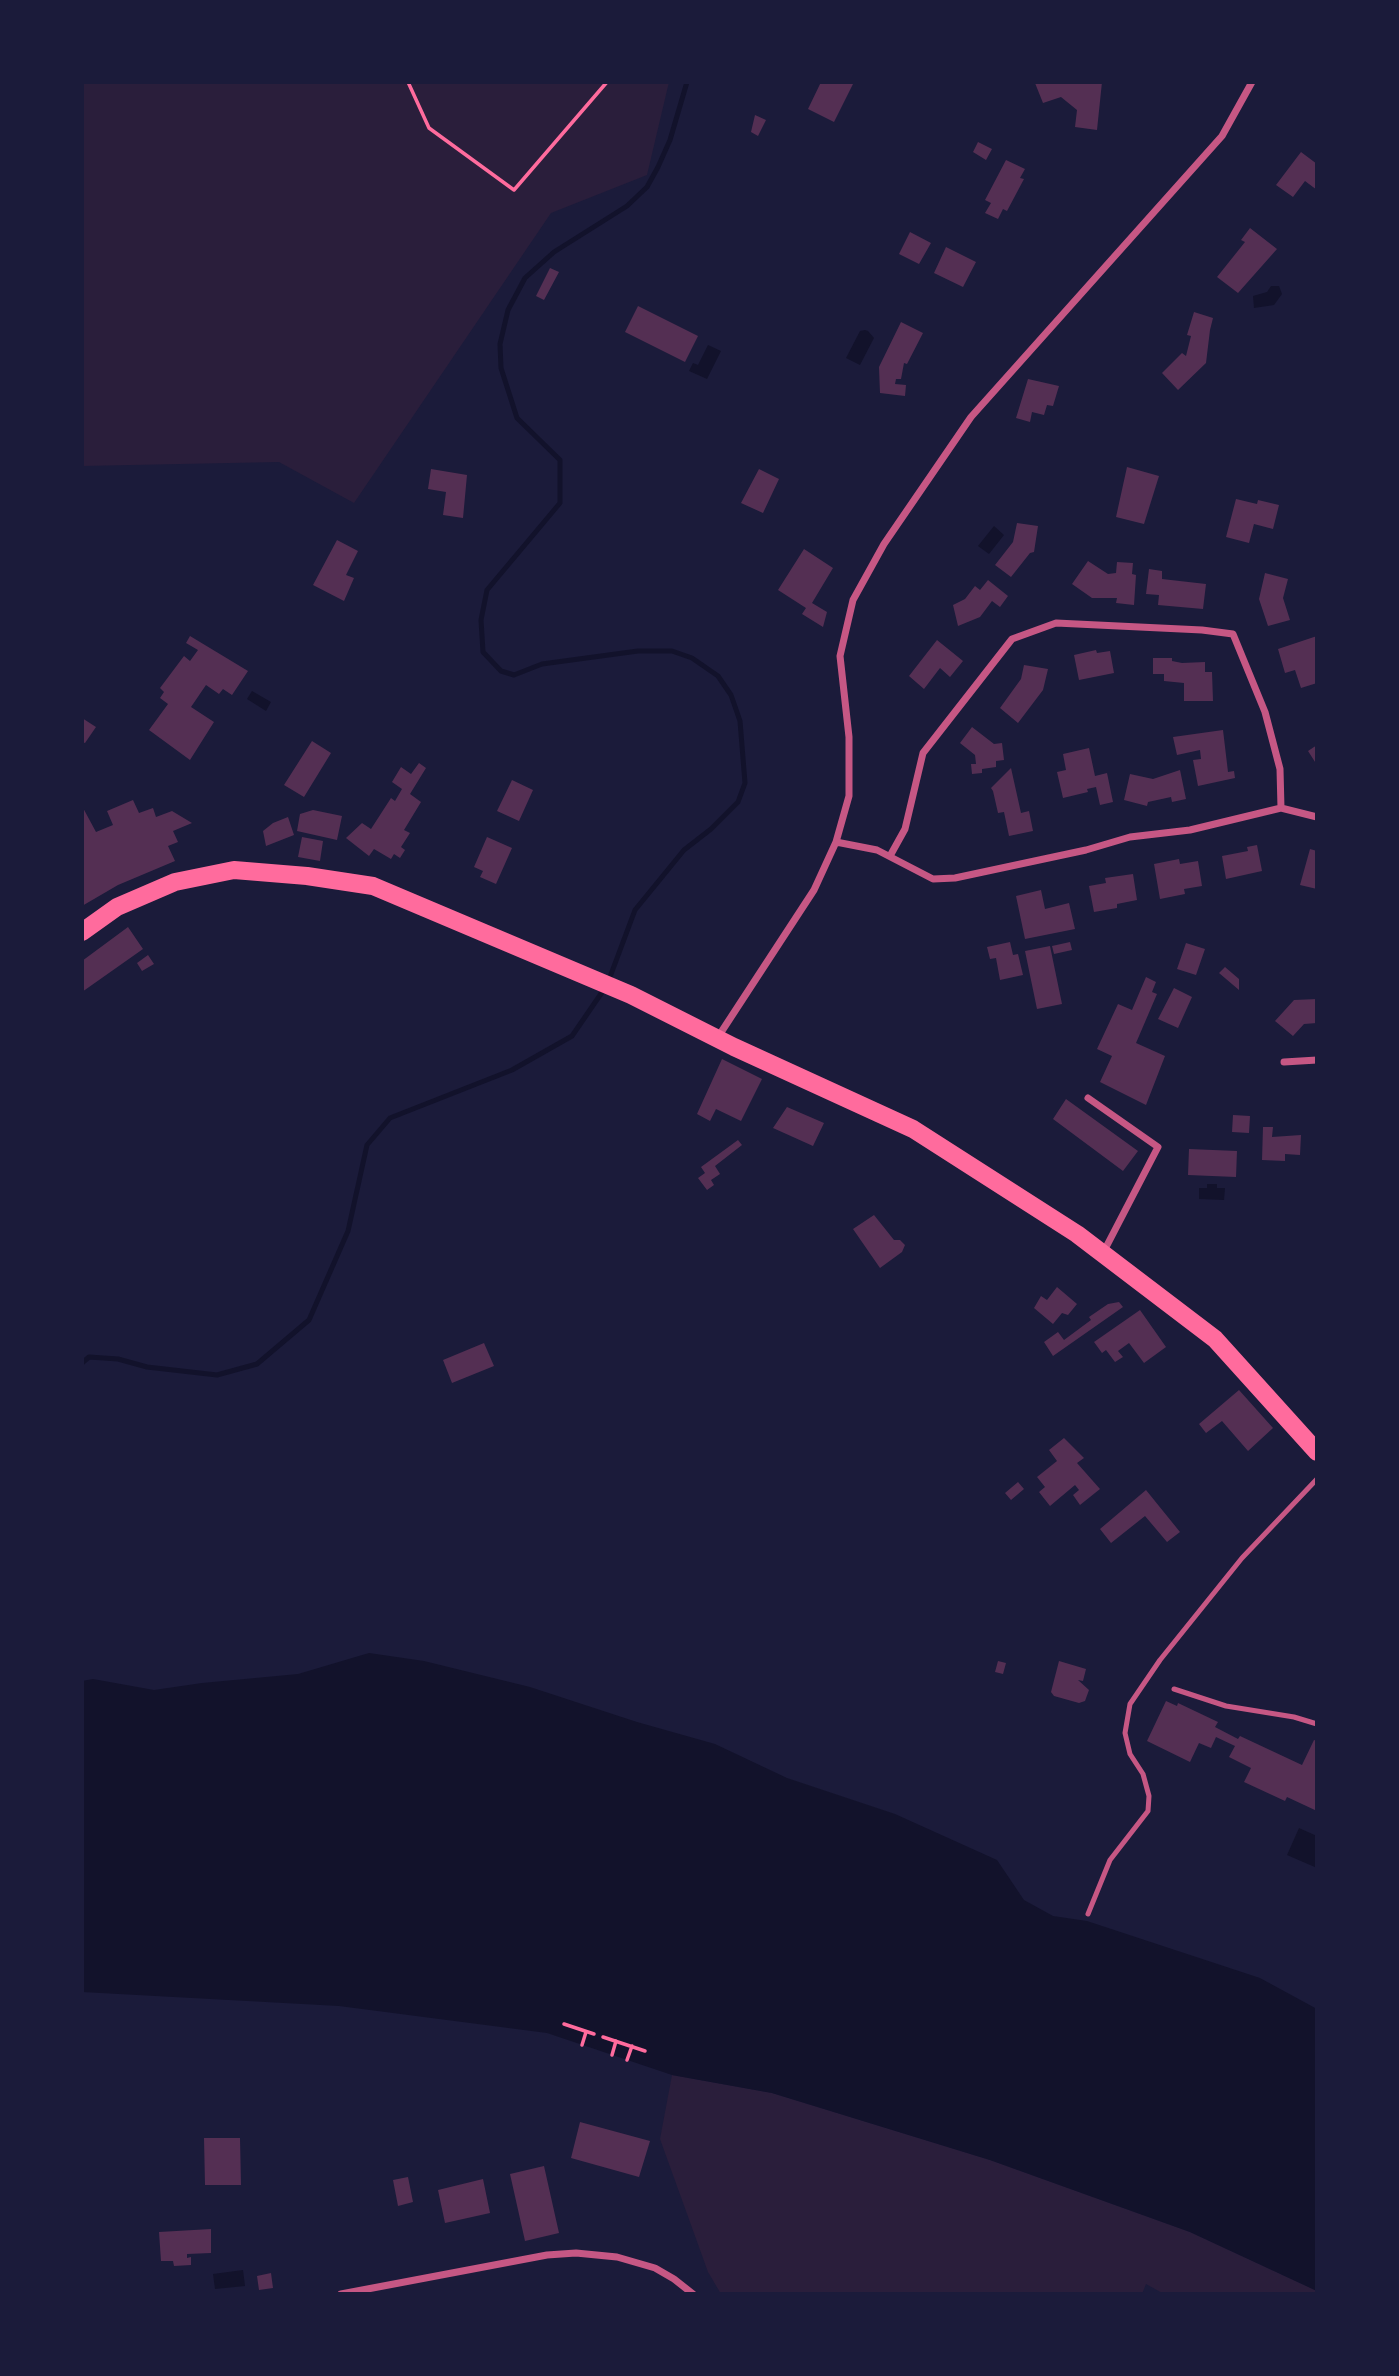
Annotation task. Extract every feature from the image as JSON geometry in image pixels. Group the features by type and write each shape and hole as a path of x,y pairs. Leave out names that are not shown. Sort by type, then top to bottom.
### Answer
{"main road":[{"path":"82,932 117,907 175,882 234,870 307,876 373,886 575,971 913,1129 1077,1234 1215,1339 1317,1452"}],"street":[{"path":"718,1037 814,890 836,842 849,796 849,737 840,656 853,600 884,544 971,417 1222,136 1252,82"},
{"path":"890,856 905,829 923,752 1012,639 1056,623 1233,634 1265,712 1280,769 1281,808"},
{"path":"836,842 877,850 933,879 955,878 1086,850 1129,837 1190,830 1281,808 1317,817"},
{"path":"1284,1062 1317,1060"},
{"path":"1088,1098 1158,1147 1103,1254"},
{"path":"341,2294 536,2257 576,2253 617,2257 655,2268 693,2294"}],"lane":[{"path":"1088,1914 1110,1860 1148,1811 1149,1796 1143,1774 1130,1754 1125,1733 1130,1704 1160,1660 1242,1558 1317,1479"},
{"path":"1174,1689 1226,1706 1294,1717 1317,1724"}],"path":[{"path":"408,82 429,128 514,190 607,82"},
{"path":"564,2024 594,2034"},
{"path":"582,2045 586,2032"},
{"path":"603,2037 645,2051"},
{"path":"612,2055 616,2041"},
{"path":"627,2060 632,2046"}],"shaded area":[{"path":"82,82 669,82 647,175 551,213 354,503 279,462 82,466"},
{"path":"1271,286 1279,286 1282,294 1274,305 1254,308 1253,296 1267,292"},
{"path":"865,330 874,338 860,365 846,358 860,331"},
{"path":"708,345 721,351 707,379 689,371 693,363 698,365"},
{"path":"994,526 1004,535 989,554 978,546"},
{"path":"252,691 271,702 266,711 247,699"},
{"path":"1207,1184 1217,1184 1217,1188 1225,1188 1224,1200 1199,1199 1199,1188 1207,1188"},
{"path":"369,1653 424,1661 530,1687 715,1744 787,1778 895,1814 997,1860 1024,1900 1053,1916 1087,1921 1260,1978 1317,2009 1317,2291 1190,2232 990,2160 772,2093 672,2075 547,2033 339,2006 82,1992 82,1681 93,1679 154,1690 298,1674"},
{"path":"1299,1828 1317,1836 1317,1868 1287,1855"},
{"path":"672,2075 772,2093 990,2160 1190,2232 1317,2291 1317,2294 1164,2294 1146,2284 1142,2294 721,2294 708,2272 660,2139"},
{"path":"243,2270 245,2286 215,2289 213,2274"}],"building":[{"path":"821,82 854,82 834,122 808,109"},
{"path":"1102,82 1097,130 1075,127 1077,110 1061,97 1043,103 1035,83"},
{"path":"755,115 766,120 758,136 751,132"},
{"path":"978,142 992,149 986,160 973,152"},
{"path":"1301,152 1317,164 1317,190 1305,181 1293,197 1276,185"},
{"path":"1006,160 1025,169 1020,178 1024,179 1007,211 1003,209 998,219 985,213 991,203 985,200"},
{"path":"1250,228 1277,249 1238,293 1217,277 1245,242 1241,240"},
{"path":"910,232 931,243 919,264 899,254"},
{"path":"946,247 976,262 963,287 934,273"},
{"path":"550,268 559,272 544,300 536,296"},
{"path":"638,306 698,336 685,362 625,332"},
{"path":"1194,312 1213,318 1206,363 1178,390 1162,373 1182,353 1186,356 1191,336 1187,335"},
{"path":"901,322 923,333 907,364 904,363 901,379 896,379 895,384 906,385 905,396 880,393 879,367"},
{"path":"1028,379 1059,386 1053,406 1047,405 1044,415 1032,412 1030,422 1016,418"},
{"path":"1127,467 1159,476 1144,524 1116,517"},
{"path":"431,469 467,475 463,518 443,515 446,492 428,489"},
{"path":"759,469 779,479 763,513 741,503"},
{"path":"1236,499 1279,505 1273,529 1254,524 1249,543 1226,537"},
{"path":"1017,523 1038,526 1034,552 1030,553 1011,577 995,565 1013,542"},
{"path":"337,540 358,551 346,575 354,578 344,601 313,585"},
{"path":"804,549 833,568 812,603 827,612 823,627 802,614 806,608 778,590"},
{"path":"1088,561 1108,574 1116,573 1117,562 1133,563 1132,574 1136,575 1134,605 1116,603 1117,598 1092,598 1072,584"},
{"path":"1149,569 1162,571 1162,579 1206,584 1203,609 1158,605 1159,595 1146,594"},
{"path":"1265,573 1288,579 1283,598 1290,620 1268,626 1259,599"},
{"path":"988,580 1008,596 1000,607 992,601 980,617 958,626 953,605 965,599 975,586 980,590"},
{"path":"190,636 248,671 232,695 223,689 219,694 206,685 191,707 214,722 190,760 149,730 168,704 160,698 164,692 160,688 184,656 190,661 198,650 186,643"},
{"path":"1317,636 1317,683 1301,688 1295,670 1285,673 1278,649"},
{"path":"937,640 963,661 950,677 940,668 924,689 909,676"},
{"path":"1096,650 1097,653 1110,651 1114,673 1079,680 1074,655"},
{"path":"1153,658 1172,658 1172,661 1182,663 1205,662 1205,672 1212,672 1213,701 1184,701 1184,683 1164,681 1164,674 1153,674"},
{"path":"1024,665 1048,669 1043,690 1018,723 1000,708 1021,679"},
{"path":"82,718 96,727 85,743 82,742"},
{"path":"972,727 994,744 1002,743 1004,760 996,761 996,767 982,769 982,773 972,774 971,764 976,764 975,755 960,743"},
{"path":"1223,730 1228,772 1234,771 1235,778 1198,786 1193,760 1201,759 1200,750 1177,755 1173,737"},
{"path":"312,741 331,753 304,797 284,785"},
{"path":"1317,745 1317,765 1308,751"},
{"path":"1089,748 1095,776 1107,773 1113,802 1100,805 1096,787 1087,789 1088,792 1063,798 1057,772 1066,770 1063,754"},
{"path":"419,763 426,768 410,794 421,802 404,830 410,833 401,847 405,850 400,858 394,854 391,859 374,849 369,856 346,838 362,823 371,829 391,798 395,801 402,789 392,782 401,767 411,774"},
{"path":"1011,768 1021,813 1029,811 1033,831 1009,836 1004,812 998,813 991,788"},
{"path":"1180,770 1186,799 1172,802 1171,797 1148,802 1147,806 1124,800 1130,774 1153,779"},
{"path":"512,780 533,790 519,821 497,811"},
{"path":"133,800 139,813 153,808 156,817 172,811 192,823 173,831 178,842 168,846 175,861 118,885 82,906 82,806 96,832 113,825 107,811"},
{"path":"313,810 342,816 337,840 297,831 300,814"},
{"path":"288,817 294,835 266,846 263,831"},
{"path":"302,837 323,841 320,861 298,857"},
{"path":"487,837 512,848 496,884 480,877 483,871 474,867"},
{"path":"1257,845 1262,871 1226,879 1222,856 1248,851 1247,847"},
{"path":"1310,849 1317,851 1317,889 1300,885"},
{"path":"1179,859 1180,864 1198,861 1202,886 1184,889 1185,894 1160,899 1154,864"},
{"path":"1133,874 1137,900 1117,904 1117,908 1094,912 1089,886 1106,883 1105,878"},
{"path":"1041,890 1045,909 1069,903 1075,929 1025,939 1016,896"},
{"path":"128,927 143,949 82,992 82,961"},
{"path":"1010,942 1013,955 1018,954 1023,975 1000,980 996,958 990,959 987,947"},
{"path":"1070,942 1072,950 1054,954 1052,946"},
{"path":"1186,943 1205,949 1196,975 1177,969"},
{"path":"1050,946 1062,1004 1037,1009 1025,951"},
{"path":"148,955 154,964 142,971 137,963"},
{"path":"1225,967 1239,979 1239,990 1219,973"},
{"path":"1146,977 1156,982 1152,992 1157,994 1136,1043 1165,1056 1146,1105 1100,1082 1112,1056 1097,1049 1118,1004 1132,1010"},
{"path":"1174,988 1192,997 1178,1028 1158,1019"},
{"path":"1317,999 1317,1023 1304,1024 1293,1036 1275,1021 1294,1000"},
{"path":"722,1059 762,1079 741,1121 716,1109 710,1121 697,1114"},
{"path":"1066,1099 1138,1151 1123,1171 1053,1119"},
{"path":"787,1107 824,1123 813,1146 773,1128"},
{"path":"1233,1115 1250,1116 1249,1133 1232,1132"},
{"path":"1263,1127 1273,1127 1272,1137 1301,1135 1300,1155 1285,1154 1285,1161 1262,1160"},
{"path":"738,1140 742,1145 715,1166 720,1174 711,1180 714,1185 707,1190 698,1178 705,1173 701,1167"},
{"path":"1189,1149 1237,1151 1236,1177 1188,1175"},
{"path":"874,1215 894,1240 900,1240 905,1245 902,1252 880,1268 853,1229"},
{"path":"1057,1287 1077,1304 1068,1315 1062,1313 1053,1324 1034,1308 1041,1296 1047,1300"},
{"path":"1119,1302 1123,1307 1053,1356 1044,1342 1058,1332 1064,1340 1091,1320 1089,1317 1108,1304"},
{"path":"1140,1310 1166,1347 1144,1363 1129,1343 1118,1351 1123,1357 1115,1362 1106,1350 1102,1353 1094,1342"},
{"path":"484,1343 494,1366 452,1383 443,1360"},
{"path":"1239,1390 1273,1428 1248,1451 1222,1421 1206,1433 1199,1424"},
{"path":"1064,1438 1084,1458 1077,1463 1100,1489 1080,1505 1073,1495 1079,1490 1075,1485 1050,1506 1039,1492 1045,1487 1037,1477 1057,1461 1049,1450"},
{"path":"1018,1482 1024,1489 1011,1500 1005,1493"},
{"path":"1146,1490 1180,1532 1167,1542 1145,1516 1111,1543 1100,1529"},
{"path":"998,1661 1006,1663 1003,1674 995,1672"},
{"path":"1059,1661 1086,1669 1083,1681 1078,1680 1089,1690 1085,1701 1079,1703 1054,1696 1051,1692"},
{"path":"1166,1701 1177,1706 1178,1703 1218,1722 1215,1727 1238,1739 1240,1736 1302,1765 1314,1740 1317,1741 1317,1811 1287,1797 1285,1801 1244,1782 1251,1768 1229,1757 1235,1746 1216,1737 1211,1748 1199,1743 1190,1762 1147,1741"},
{"path":"580,2122 650,2141 639,2177 571,2158"},
{"path":"204,2138 240,2138 241,2185 205,2185"},
{"path":"544,2166 559,2233 525,2241 510,2174"},
{"path":"408,2177 413,2202 398,2206 393,2180"},
{"path":"483,2179 490,2213 445,2223 438,2190"},
{"path":"211,2229 211,2253 187,2254 187,2258 191,2257 191,2265 174,2266 173,2261 161,2261 159,2232"},
{"path":"271,2273 273,2288 259,2290 257,2276"}],"waterway":[{"path":"82,1363 89,1357 118,1359 147,1367 217,1375 257,1364 309,1320 348,1231 367,1145 390,1118 512,1070 572,1036 607,985 635,910 684,850 711,829 738,802 745,783 740,721 731,695 718,676 692,658 672,651 638,651 542,664 514,675 501,671 483,652 481,620 487,590 560,503 560,460 517,418 501,368 500,344 508,310 525,278 554,252 627,206 647,187 670,140 687,82"}]}
